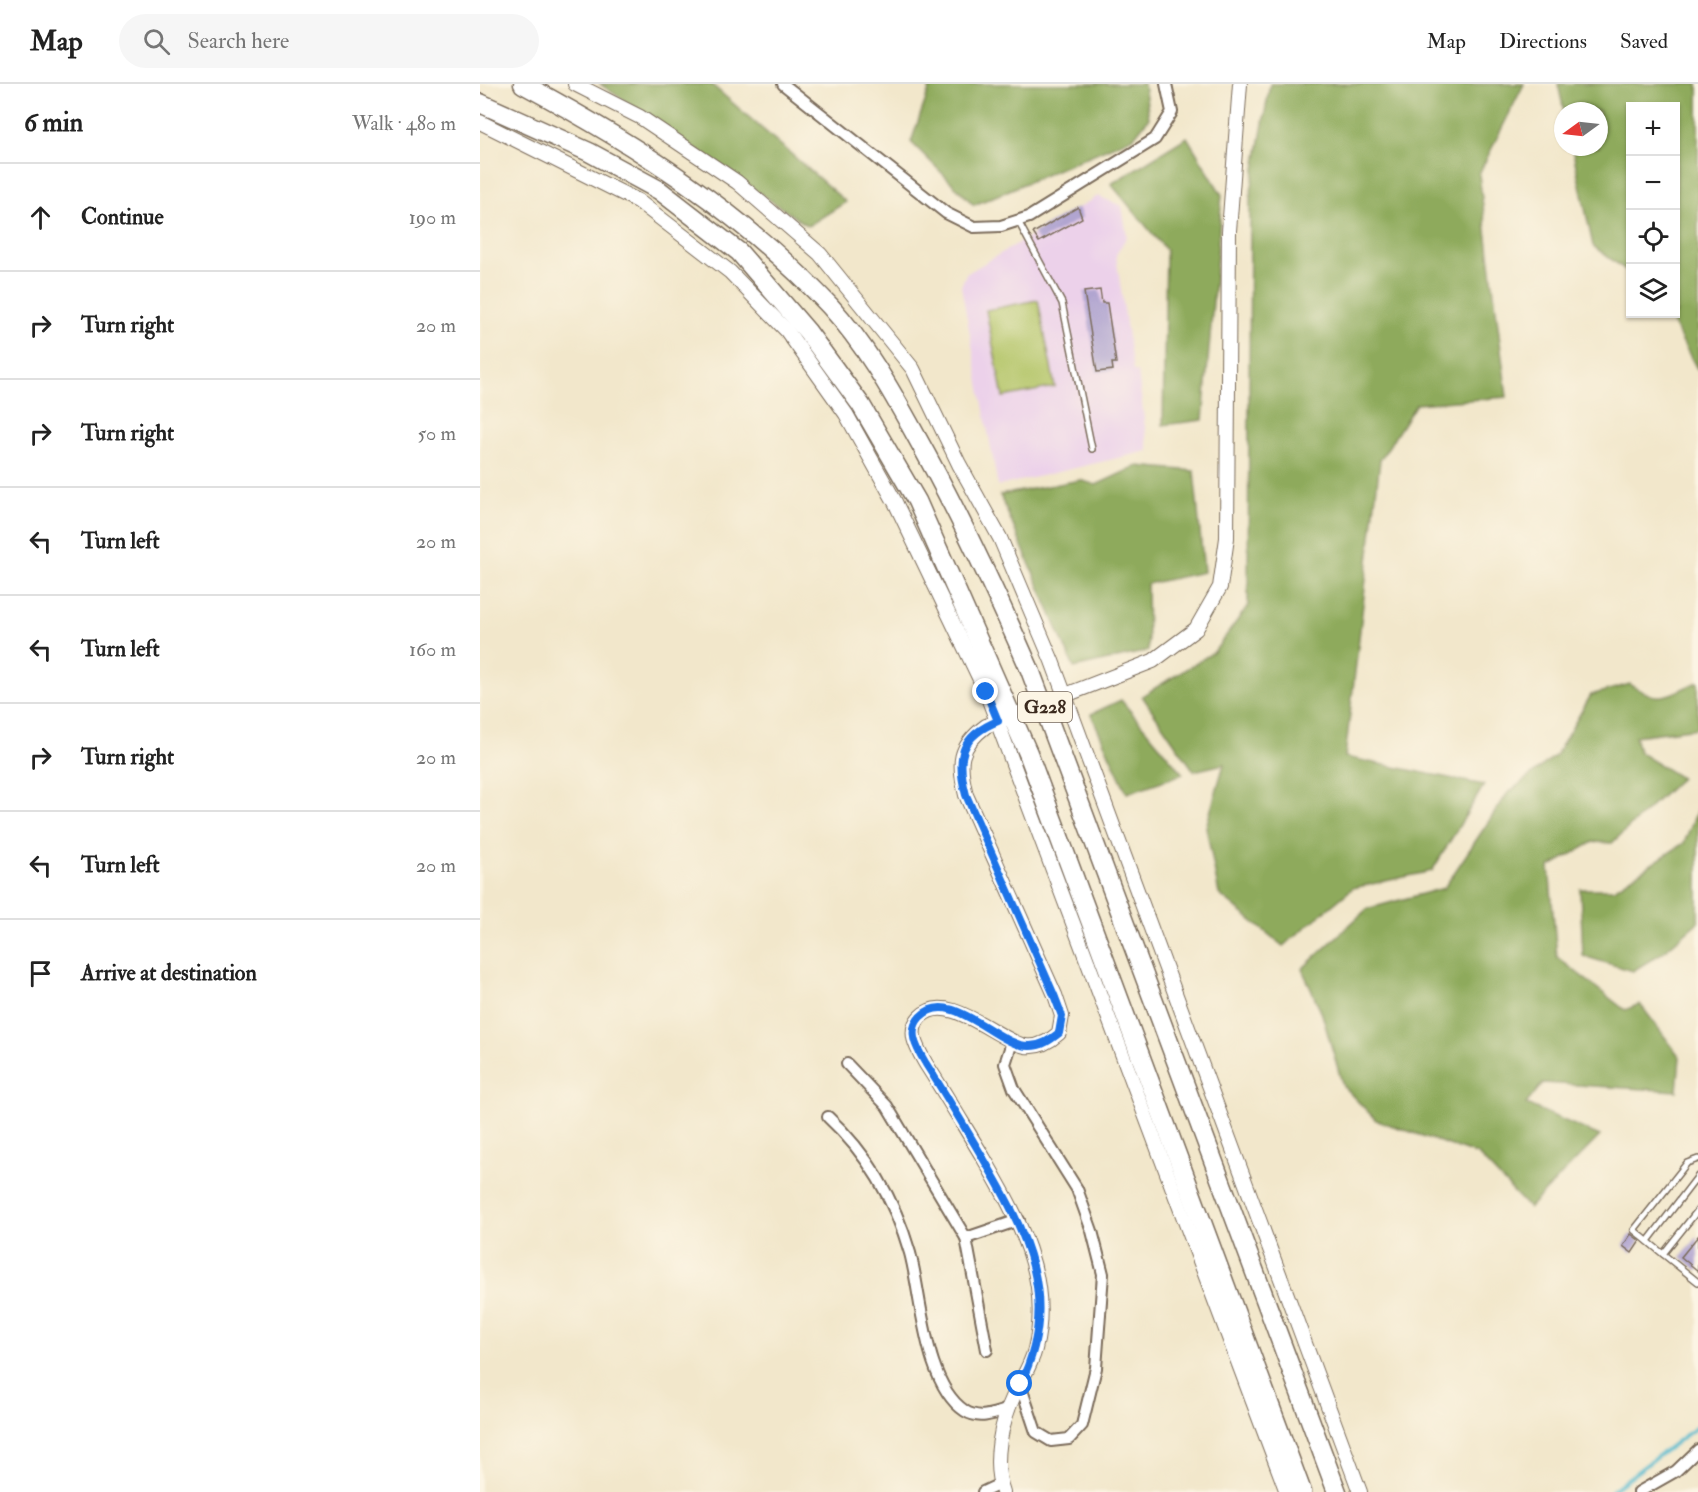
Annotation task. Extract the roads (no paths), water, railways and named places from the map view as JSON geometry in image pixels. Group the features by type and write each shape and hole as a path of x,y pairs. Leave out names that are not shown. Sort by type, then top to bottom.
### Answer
{"highway":[{"name":"G228","path":"523,84 600,125 670,169 755,233 831,308 887,383 976,547 1043,704 1337,1492"},
{"name":"G228","path":"480,103 589,152 659,190 739,252 807,331 861,405 917,501 1005,719 1264,1388 1302,1492"},
{"path":"1264,1388 1298,1452 1312,1492"}],"street":[{"path":"575,84 640,117 736,182 820,254 913,369 959,464 1000,538 1066,695 1360,1492"},
{"path":"783,84 946,213 974,227 1001,226 1029,217 1155,139 1172,112 1166,84"},
{"path":"983,1492 1001,1488 1000,1442 1009,1409 1035,1348 1038,1301 1034,1262 1019,1221 916,1047 913,1030 915,1023 928,1011 943,1008 986,1026 1012,1042 1029,1047 1047,1043 1059,1033 1062,1016 966,795 961,776 962,754 969,738 1005,719 1153,661 1196,630 1220,587 1227,538 1230,231 1240,84"},
{"path":"480,122 638,201 730,272 787,331 846,414 895,502 1005,719 1287,1492"},
{"path":"1012,1042 1005,1064 1014,1089 1077,1189 1092,1231 1103,1274 1096,1368 1082,1425 1069,1439 1051,1441 1036,1432 1020,1384"},
{"path":"847,1064 887,1106 966,1238 987,1350"},
{"path":"828,1117 848,1136 885,1188 909,1252 930,1348 940,1382 958,1404 970,1414 987,1416 1009,1409"},
{"path":"966,1238 1019,1221"},
{"path":"1639,1492 1676,1471 1698,1450"}],"lane":[{"path":"1018,221 1062,303 1092,449"},
{"path":"1698,1159 1687,1163 1634,1230 1698,1282"},
{"path":"1648,1241 1698,1176"},
{"path":"1663,1254 1698,1210"}],"waterway":[{"path":"1610,1492 1698,1426"}]}
